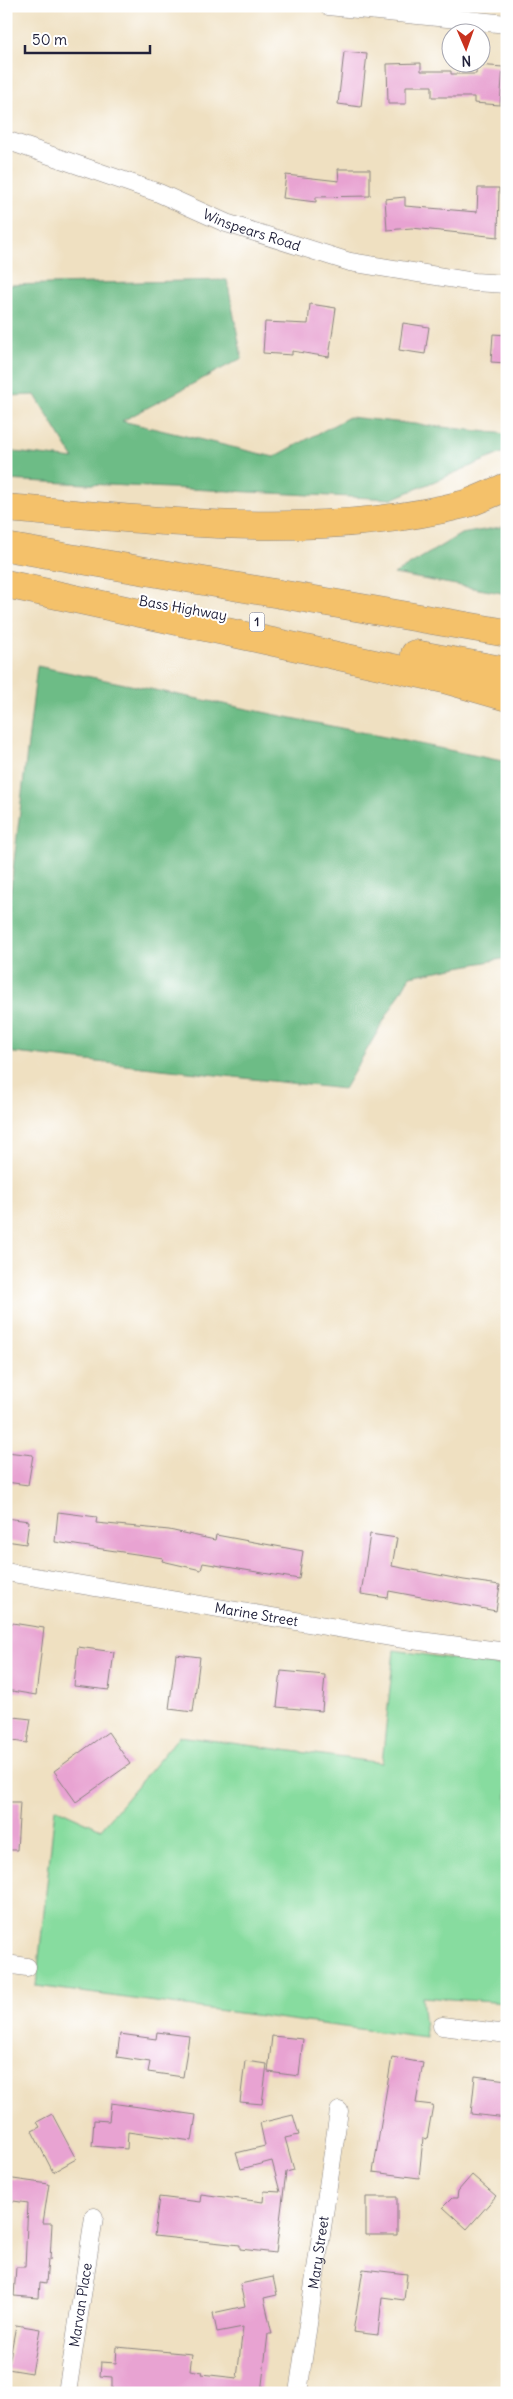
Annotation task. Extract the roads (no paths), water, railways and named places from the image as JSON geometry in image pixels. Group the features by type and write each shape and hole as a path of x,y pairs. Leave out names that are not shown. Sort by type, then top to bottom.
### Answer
{"highway":[{"path":"6,508 224,525 320,526 400,517 457,506 507,487"},
{"name":"1","path":"6,547 507,633"},
{"name":"Bass Highway","path":"6,578 210,612 507,672"},
{"path":"6,584 416,672 507,697"}],"street":[{"path":"328,6 415,11 507,24"},
{"name":"Winspears Road","path":"6,140 158,193 226,223 350,262 474,282 507,284"},
{"name":"Marine Street","path":"6,1572 396,1638 507,1652"},
{"path":"6,1964 27,1967"},
{"path":"442,2026 507,2034"},
{"name":"Mary Street","path":"298,2393 339,2111"},
{"name":"Marvan Place","path":"66,2393 94,2217"}]}
